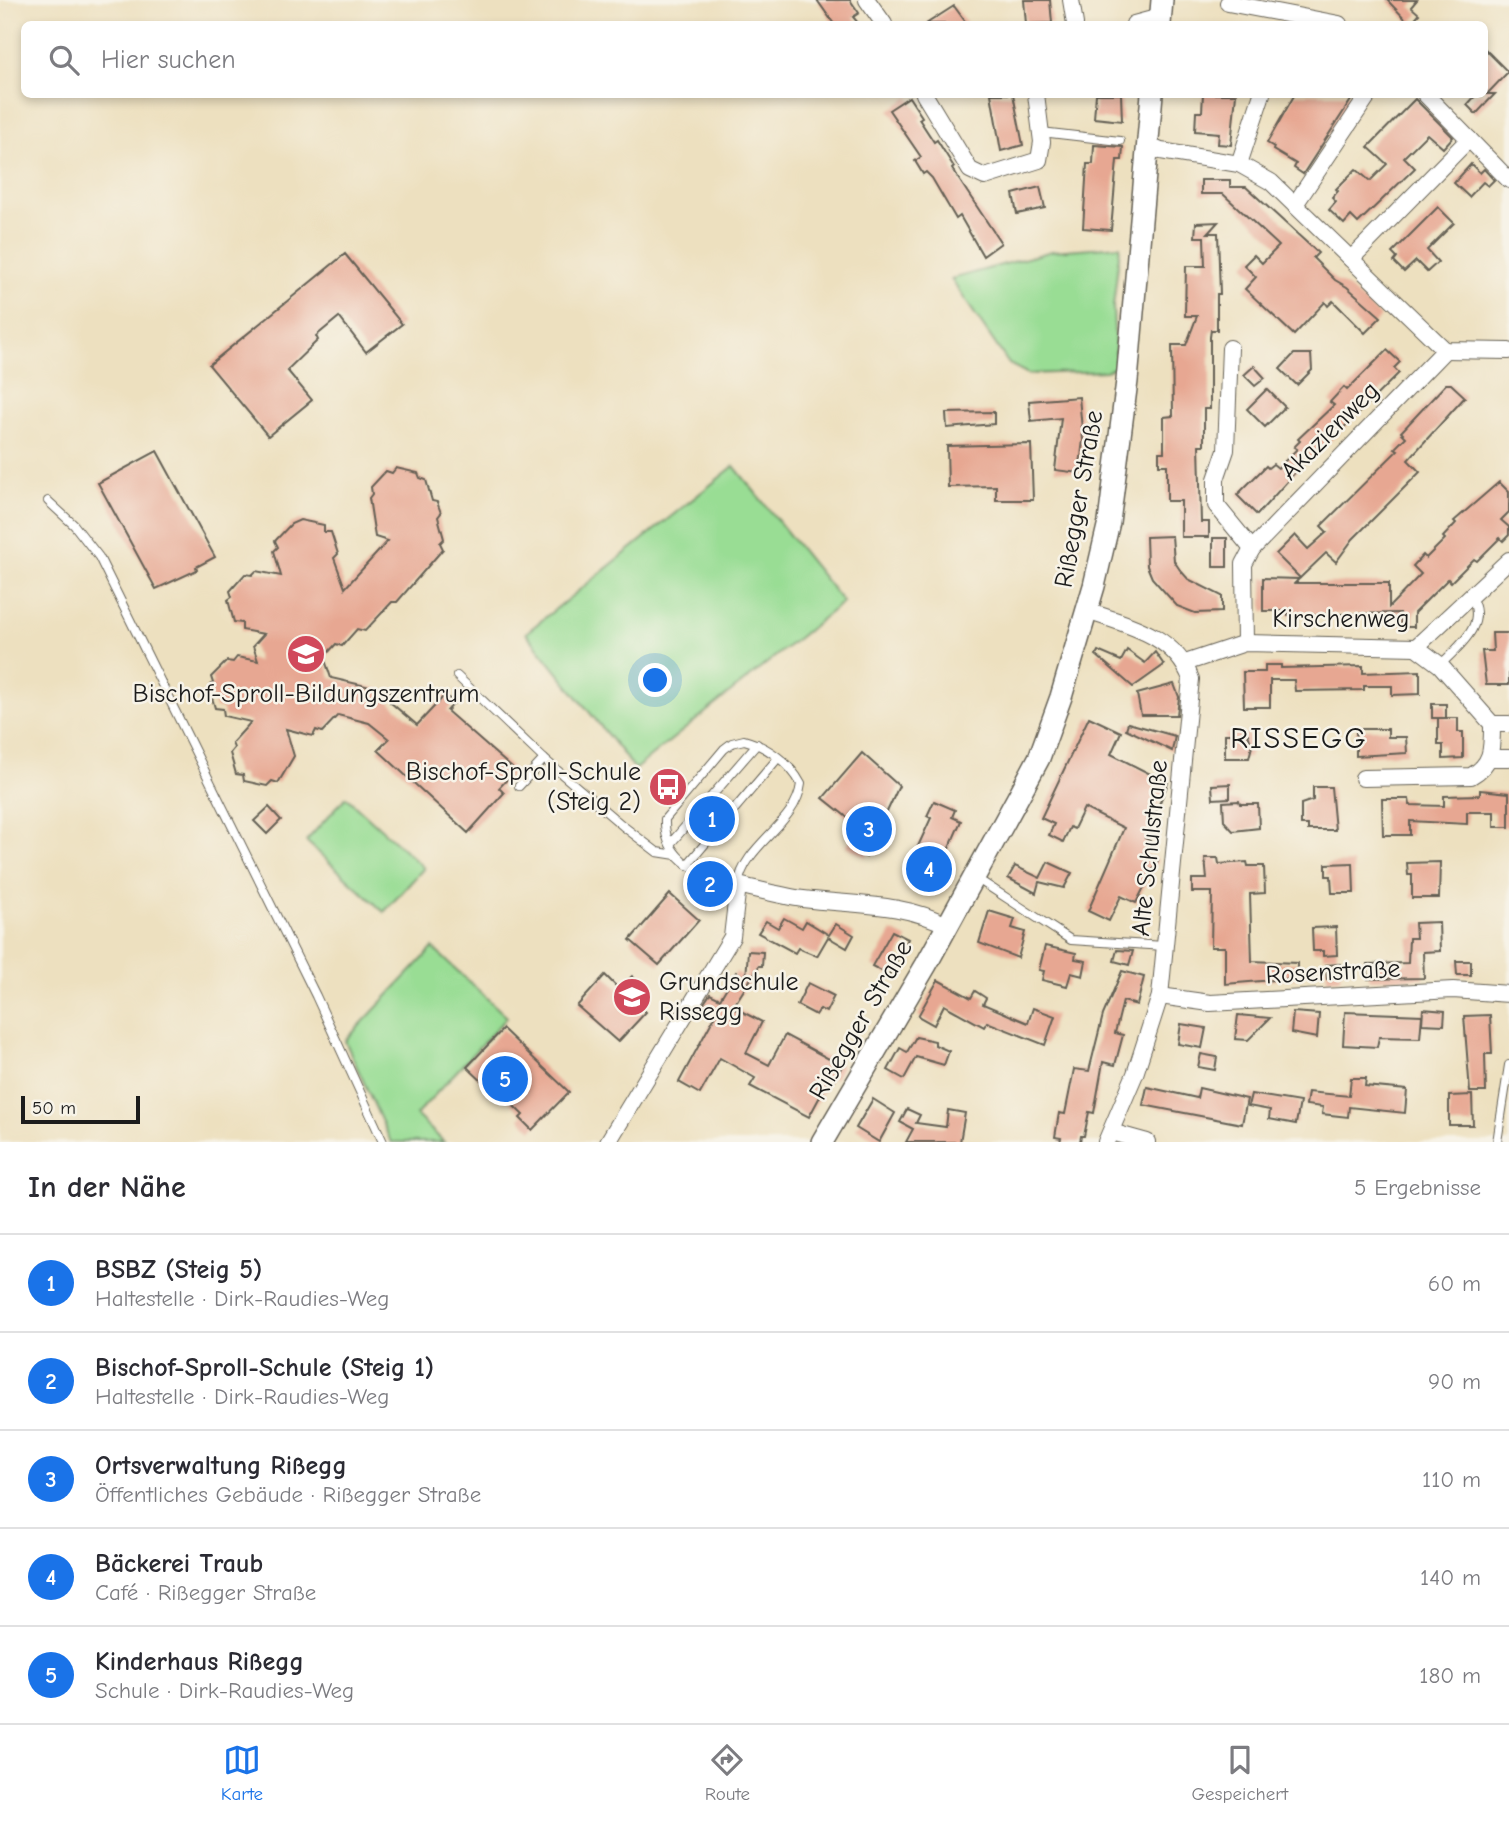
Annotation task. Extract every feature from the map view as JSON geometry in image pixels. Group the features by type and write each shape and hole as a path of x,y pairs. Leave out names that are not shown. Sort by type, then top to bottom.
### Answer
{"street":[{"path":"867,0 882,21"},
{"path":"1071,0 1074,21"},
{"path":"1228,3 1287,20"},
{"path":"1142,21 1161,14"},
{"path":"926,98 970,170 978,176 1039,160 1043,153 1037,98"},
{"name":"Rißegger Straße","path":"822,1142 947,926 1039,758 1087,611 1109,522 1127,381 1152,98"},
{"path":"1238,164 1261,98"},
{"path":"1296,203 1366,98"},
{"path":"1429,98 1509,180"},
{"path":"1351,259 1469,139"},
{"path":"1147,145 1161,151 1238,164 1271,182 1296,203 1445,350 1509,351"},
{"path":"1230,348 1226,450 1216,479 1216,505 1252,549 1244,564 1245,643"},
{"name":"Akazienweg","path":"1252,549 1445,350"},
{"name":"Kirschenweg","path":"1185,663 1245,643 1416,647 1509,560"},
{"path":"1087,611 1152,635 1171,648 1185,663"},
{"path":"1363,778 1471,776 1483,769 1490,758 1492,724 1440,665 1416,647"},
{"name":"Alte Schulstraße","path":"1109,1137 1136,1074 1160,996 1191,697 1191,679 1185,663"},
{"path":"1492,724 1509,724"},
{"path":"1490,758 1509,758"},
{"path":"608,1142 732,937 738,885"},
{"name":"Rißegger Straße","path":"738,885 799,899 912,911 931,916 947,926"},
{"name":"Rosenstraße","path":"1160,996 1210,1003 1453,990 1509,994"},
{"path":"1109,1137 1147,1142"}],"lane":[{"path":"1041,132 1120,141"},
{"path":"48,501 74,525 99,557 310,983 383,1142"},
{"path":"1440,665 1472,631 1477,614 1476,605 1470,596"},
{"path":"457,676 544,759 657,852 676,855"},
{"path":"744,740 757,744 779,758 795,773 801,783 800,793 796,804 744,865 738,885 704,875 676,855 664,831 664,819 696,780 732,743 744,740"},
{"path":"670,844 757,744"},
{"path":"687,865 779,758"},
{"path":"519,786 544,759"},
{"path":"974,877 1072,940 1164,946"},
{"path":"1497,1142 1509,1065"}],"green space":[{"path":"1120,246 1113,307 1116,367 1106,371 1028,374 1009,364 951,279 1052,251"},
{"path":"734,466 843,602 635,769 526,633"},
{"path":"346,797 424,868 384,912 306,841"},
{"path":"433,948 507,1017 416,1115 444,1142 391,1142 345,1041"}],"building":[{"path":"817,0 850,0 859,13 853,17 856,21 832,21"},
{"path":"1024,0 1050,0 1052,21 1026,21"},
{"path":"1387,0 1417,0 1411,7 1419,14 1413,21 1407,21"},
{"path":"954,6 965,21 931,21"},
{"path":"1488,52 1508,72 1488,93"},
{"path":"1488,94 1495,94 1476,114 1467,105 1473,98 1488,98"},
{"path":"910,98 922,117 919,119 934,142 937,140 954,167 952,169 1001,243 983,256 960,216 956,219 932,178 926,172 923,174 915,161 921,157 889,110"},
{"path":"992,98 1014,98 1023,145 1001,151"},
{"path":"1096,98 1121,98 1122,121 1094,118"},
{"path":"1203,98 1236,98 1231,145 1218,144 1219,133 1195,131 1196,112 1202,112"},
{"path":"1293,98 1352,98 1303,174 1294,168 1296,164 1273,150 1274,147 1267,143"},
{"path":"1415,99 1453,137 1443,148 1427,134 1404,157 1415,168 1358,223 1351,216 1344,224 1329,210 1336,202 1332,198 1338,191 1336,189 1356,169 1370,181 1387,164 1368,147"},
{"path":"1094,145 1123,147 1122,160 1117,160 1111,230 1083,228 1087,164 1093,164"},
{"path":"1471,164 1480,173 1484,169 1494,180 1488,186 1483,182 1469,197 1454,183"},
{"path":"1201,180 1230,180 1230,187 1246,187 1318,253 1313,258 1335,280 1381,317 1365,333 1333,301 1328,306 1325,302 1294,335 1245,289 1256,277 1244,265 1254,255 1262,263 1279,246 1223,194 1201,194"},
{"path":"1040,187 1045,208 1017,214 1013,194"},
{"path":"1438,207 1454,223 1427,250 1438,262 1427,272 1416,261 1404,272 1394,262 1397,258 1392,253"},
{"path":"1218,222 1208,233 1218,233 1220,294 1217,294 1217,330 1211,330 1210,337 1210,409 1204,409 1204,445 1199,445 1201,522 1209,522 1209,537 1181,537 1181,501 1167,501 1167,465 1159,465 1159,452 1164,452 1164,417 1173,416 1172,345 1186,345 1197,316 1185,316 1186,266 1205,266 1204,237 1195,237 1196,223"},
{"path":"345,254 402,324 366,352 339,317 316,336 318,340 287,370 312,400 268,436 209,365"},
{"path":"1387,350 1400,362 1394,368 1399,373 1310,461 1307,459 1257,515 1237,495 1266,466 1268,468 1273,464 1278,468 1297,449 1294,447 1300,441 1298,439 1334,405 1330,402 1344,387 1347,390"},
{"path":"1294,354 1311,354 1312,370 1297,385 1280,369"},
{"path":"1254,366 1265,378 1255,386 1244,375"},
{"path":"1446,384 1451,384 1465,397 1408,460 1420,472 1353,539 1336,562 1326,553 1300,578 1276,554 1295,535 1308,549 1327,532 1321,526 1398,450 1395,448 1406,437 1401,432"},
{"path":"1267,389 1285,407 1265,427 1247,409"},
{"path":"1079,397 1083,440 1079,473 1055,470 1061,418 1031,421 1029,401"},
{"path":"994,412 994,424 947,428 946,413"},
{"path":"1031,444 1033,500 996,500 996,486 948,487 947,446"},
{"path":"157,451 215,557 196,567 197,570 156,589 98,483"},
{"path":"396,468 418,473 420,478 426,480 432,501 437,502 441,513 438,517 444,539 440,543 443,549 397,602 392,602 365,631 357,629 342,646 336,644 324,657 331,678 392,692 390,702 417,725 445,695 454,703 447,711 512,768 512,774 499,788 504,793 468,833 378,750 389,739 369,723 338,715 322,732 316,730 313,736 286,729 294,756 278,783 272,781 267,786 244,781 243,775 236,774 230,753 234,748 232,743 251,722 224,716 223,709 215,708 209,687 213,683 211,677 227,661 233,662 237,657 258,661 253,646 264,634 242,630 242,623 234,622 228,600 232,597 230,591 245,574 252,575 256,571 281,576 274,551 278,547 275,541 291,524 300,520 324,525 324,532 331,532 338,554 334,558 345,588 388,541 375,537 369,498 372,494 371,487 386,471 392,473"},
{"path":"1499,482 1509,492 1509,512 1501,520 1509,527 1509,535 1503,541 1500,538 1477,561 1474,559 1451,582 1448,579 1414,613 1414,627 1401,627 1400,613 1288,615 1288,611 1263,611 1263,578 1299,579 1295,583 1389,583 1389,607 1421,574 1413,566 1423,555 1426,558 1445,539 1443,537 1456,523 1454,521"},
{"path":"1172,536 1174,561 1188,579 1222,596 1222,612 1195,613 1177,606 1152,578 1147,566 1146,537"},
{"path":"1213,538 1227,538 1227,567 1213,567"},
{"path":"1492,633 1509,633 1509,685 1486,685 1482,651 1493,651"},
{"path":"1127,650 1145,663 1155,652 1164,665 1133,687 1096,655 1098,651 1121,661"},
{"path":"1265,665 1281,665 1281,668 1363,666 1363,673 1420,671 1420,694 1392,695 1392,686 1364,686 1364,690 1295,691 1294,680 1270,680 1270,707 1244,707 1243,672 1265,672"},
{"path":"1174,684 1179,697 1177,715 1141,715 1137,694"},
{"path":"1432,704 1446,704 1446,718 1432,718"},
{"path":"1089,717 1121,732 1111,754 1168,783 1145,838 1150,841 1144,853 1158,860 1136,903 1121,896 1109,921 1088,911 1124,828 1084,808 1074,829 1070,827 1063,842 1049,835 1054,824 1041,818"},
{"path":"1438,718 1458,718 1458,732 1463,732 1463,758 1443,759 1443,745 1438,745"},
{"path":"1128,723 1175,736 1172,751 1126,729"},
{"path":"1356,729 1388,729 1388,737 1406,737 1407,753 1356,756"},
{"path":"1225,734 1248,734 1252,746 1249,758 1225,758"},
{"path":"862,753 899,786 866,857 847,846 858,826 823,798"},
{"path":"1230,784 1230,798 1213,799 1212,785"},
{"path":"1313,787 1331,787 1335,830 1308,830 1308,825 1301,825 1301,804 1313,800"},
{"path":"1480,790 1509,793 1509,827 1494,827 1494,812 1467,812 1467,824 1410,821 1410,835 1383,835 1382,799 1409,799 1410,805 1444,806 1444,796 1480,795"},
{"path":"934,801 955,810 952,817 961,821 935,880 908,868 931,818 927,816"},
{"path":"1239,801 1240,804 1258,804 1259,828 1233,831 1224,821 1223,802"},
{"path":"269,807 281,820 267,834 254,821"},
{"path":"1205,858 1218,858 1219,864 1247,862 1248,866 1264,866 1265,893 1250,894 1252,961 1297,963 1297,978 1225,984 1225,947 1211,947 1212,892 1192,892 1192,879 1207,879"},
{"path":"1048,862 1072,873 1064,888 1039,882 1036,893 1008,878 1015,866 1040,878"},
{"path":"1440,862 1439,898 1412,898 1412,875 1408,875 1407,863"},
{"path":"1353,863 1354,893 1332,893 1331,876 1326,876 1326,864"},
{"path":"670,894 699,920 659,965 630,940"},
{"path":"989,911 1015,919 1012,928 1025,932 1018,958 979,943"},
{"path":"784,918 802,928 806,921 829,935 836,924 854,935 847,948 828,937 817,956 798,948 795,953 758,933 766,921 778,928"},
{"path":"1439,922 1440,951 1423,952 1424,978 1368,979 1368,964 1408,963 1409,938 1416,938 1415,923"},
{"path":"1336,927 1337,955 1323,956 1323,951 1313,951 1312,928"},
{"path":"892,931 908,939 889,975 872,966"},
{"path":"1045,946 1076,953 1075,959 1086,961 1083,976 1071,973 1067,986 1042,980 1044,971 1039,970"},
{"path":"1117,950 1133,951 1129,965 1114,961"},
{"path":"748,951 763,952 762,966 759,966 733,1007 762,1022 746,1053 769,1065 785,1035 842,1066 835,1079 831,1076 809,1117 750,1086 755,1078 720,1058 700,1094 679,1082 716,1014 702,1006 710,994 720,999 736,972 746,978"},
{"path":"1456,961 1471,961 1471,975 1457,975"},
{"path":"1340,964 1341,978 1327,979 1326,965"},
{"path":"1122,971 1144,977 1137,1005 1123,1001 1115,1033 1123,1035 1115,1065 1103,1062 1094,1113 1089,1112 1084,1136 1081,1136 1080,1142 1060,1142 1061,1138 1055,1137 1059,1113 1065,1114 1074,1069 1089,1071 1103,1015"},
{"path":"605,975 619,989 632,976 641,984 630,997 646,1012 618,1042 577,1006"},
{"path":"938,980 971,998 975,991 986,998 983,1004 1028,1023 1033,1008 1055,1016 1045,1045 987,1022 984,1027 944,1005 934,1025 918,1016"},
{"path":"808,983 834,996 826,1012 820,1009 816,1015 797,1005"},
{"path":"1423,1009 1445,1011 1444,1025 1422,1024"},
{"path":"1293,1012 1319,1014 1317,1038 1291,1033"},
{"path":"1345,1012 1422,1015 1420,1038 1379,1037 1377,1047 1343,1045"},
{"path":"1238,1015 1270,1018 1248,1040 1235,1039"},
{"path":"1490,1015 1492,1054 1485,1054 1486,1092 1470,1092 1464,1016"},
{"path":"1181,1024 1206,1028 1202,1048 1178,1044"},
{"path":"503,1029 569,1092 532,1130 520,1118 523,1115 489,1082 486,1085 467,1067"},
{"path":"916,1037 935,1041 935,1045 949,1051 944,1065 916,1057 904,1079 888,1070 900,1048 907,1052"},
{"path":"1201,1054 1217,1057 1215,1070 1198,1067"},
{"path":"1351,1078 1366,1078 1365,1086 1407,1090 1405,1113 1349,1107 1348,1117 1322,1114 1323,1107 1306,1105 1308,1092 1349,1096"},
{"path":"1147,1087 1197,1098 1199,1088 1247,1099 1242,1124 1143,1105"},
{"path":"1251,1094 1300,1102 1296,1124 1269,1119 1270,1110 1248,1106"},
{"path":"1472,1095 1473,1125 1449,1125 1449,1096"},
{"path":"873,1099 895,1113 879,1142 856,1128"},
{"path":"907,1109 920,1115 916,1123 946,1127 948,1110 965,1113 960,1142 906,1142 913,1129 900,1122"}],"place":[{"name":"Bischof-Sproll-Bildungszentrum","path":"306,654"},
{"name":"Bischof-Sproll-Schule (Steig 2)","path":"668,787"},
{"name":"BSBZ (Steig 5)","path":"712,819"},
{"name":"Ortsverwaltung Rißegg","path":"869,829"},
{"name":"Bäckerei Traub","path":"929,869"},
{"name":"Bischof-Sproll-Schule (Steig 1)","path":"710,884"},
{"name":"Grundschule Rissegg","path":"632,997"},
{"name":"Kinderhaus Rißegg","path":"505,1079"}],"district":[{"name":"RISSEGG","path":"1299,738"}]}
